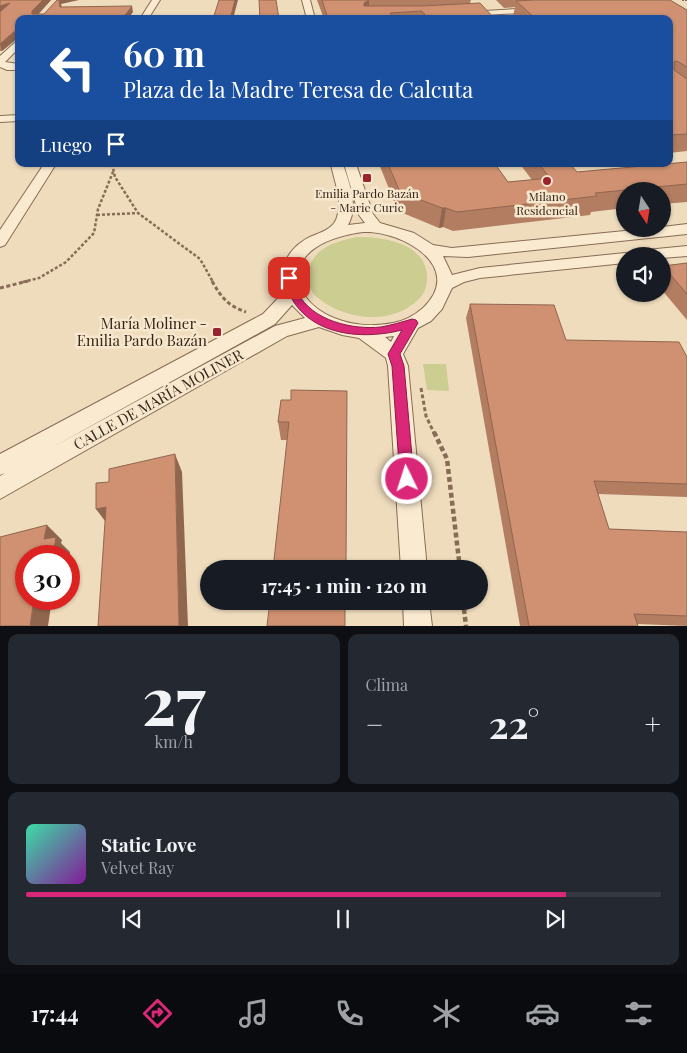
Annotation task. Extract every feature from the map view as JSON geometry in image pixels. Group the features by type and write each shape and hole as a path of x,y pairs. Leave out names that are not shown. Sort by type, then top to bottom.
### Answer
{"street":[{"path":"147,15 156,0"},
{"path":"306,0 310,15"},
{"path":"456,14 544,10"},
{"path":"15,46 0,62 7,67 15,67"},
{"path":"0,119 15,118"},
{"path":"0,242 48,167"},
{"path":"338,167 347,211 343,224 302,250 293,263 289,278 293,293 303,308 320,320 336,326 364,332 382,331 412,323 435,307 442,296 445,285 442,266 430,249"},
{"path":"351,167 366,215 375,228"},
{"path":"333,232 354,228 375,228 405,234 430,249 452,253 687,228"},
{"path":"671,252 687,250"},
{"path":"445,285 459,278 480,273 616,259"},
{"name":"CALLE DE MARÍA MOLINER","path":"0,465 269,319 293,293"},
{"name":"CALLE DE MARÍA MOLINER","path":"0,488 281,331 320,320"},
{"path":"394,354 412,323"},
{"path":"364,332 394,354 398,366 413,560"},
{"path":"417,610 418,626"}],"path":[{"path":"682,0 687,0"},
{"path":"113,167 115,177 138,213 200,259 219,293 233,308 247,312"},
{"path":"0,288 39,278 66,262 94,233 102,197 114,172"},
{"path":"97,215 138,213"},
{"path":"420,379 426,416 447,459 459,560"},
{"path":"464,610 466,626"}],"green space":[{"path":"357,237 389,240 410,248 418,255 424,264 427,275 426,285 421,297 408,308 396,313 368,317 341,311 316,296 310,288 308,281 310,266 314,258 319,252 332,244"},
{"path":"423,364 446,364 449,391 427,390"}],"building":[{"path":"0,0 43,0 32,11 32,14 44,14 57,0 59,0 60,7 132,6 125,15 15,15 15,31 0,44 0,12 10,3 0,6"},
{"path":"219,0 235,0 231,15 214,15"},
{"path":"259,0 276,0 278,15 260,15"},
{"path":"322,0 369,0 364,3 364,6 480,3 491,15 425,15 422,11 390,13 391,15 327,15"},
{"path":"670,0 687,10 687,67 677,61 674,62 674,70 687,79 687,134 673,135 673,15 532,15 516,1"},
{"path":"687,162 687,184 671,186 671,182 616,182 616,191 595,193 597,196 457,212 400,192 389,167 497,167 508,182 550,178 541,167 573,167 577,172 632,167 673,167 673,163"},
{"path":"687,263 687,294 671,275 671,265"},
{"path":"470,304 554,305 566,340 679,342 687,357 687,484 594,481 609,529 687,532 687,616 634,614 638,626 529,626"},
{"path":"291,390 347,391 346,560 274,560 289,422 278,422 281,400 291,400"},
{"path":"175,454 179,626 98,626 106,507 96,509 96,483 109,482 109,469"},
{"path":"47,525 44,539 56,537 55,545 15,545 15,610 32,610 30,626 0,626 0,537"},
{"path":"269,610 345,610 345,626 267,626"}],"place":[{"name":"Emilia Pardo Bazán - Marie Curie","path":"367,178"},
{"name":"Milano Residencial","path":"547,181"},
{"name":"María Moliner - Emilia Pardo Bazán","path":"217,332"}],"route":[{"path":"289,278 293,293 303,308 320,320 336,326 364,332 400,328 412,323 394,354 398,366 407,479"}]}
